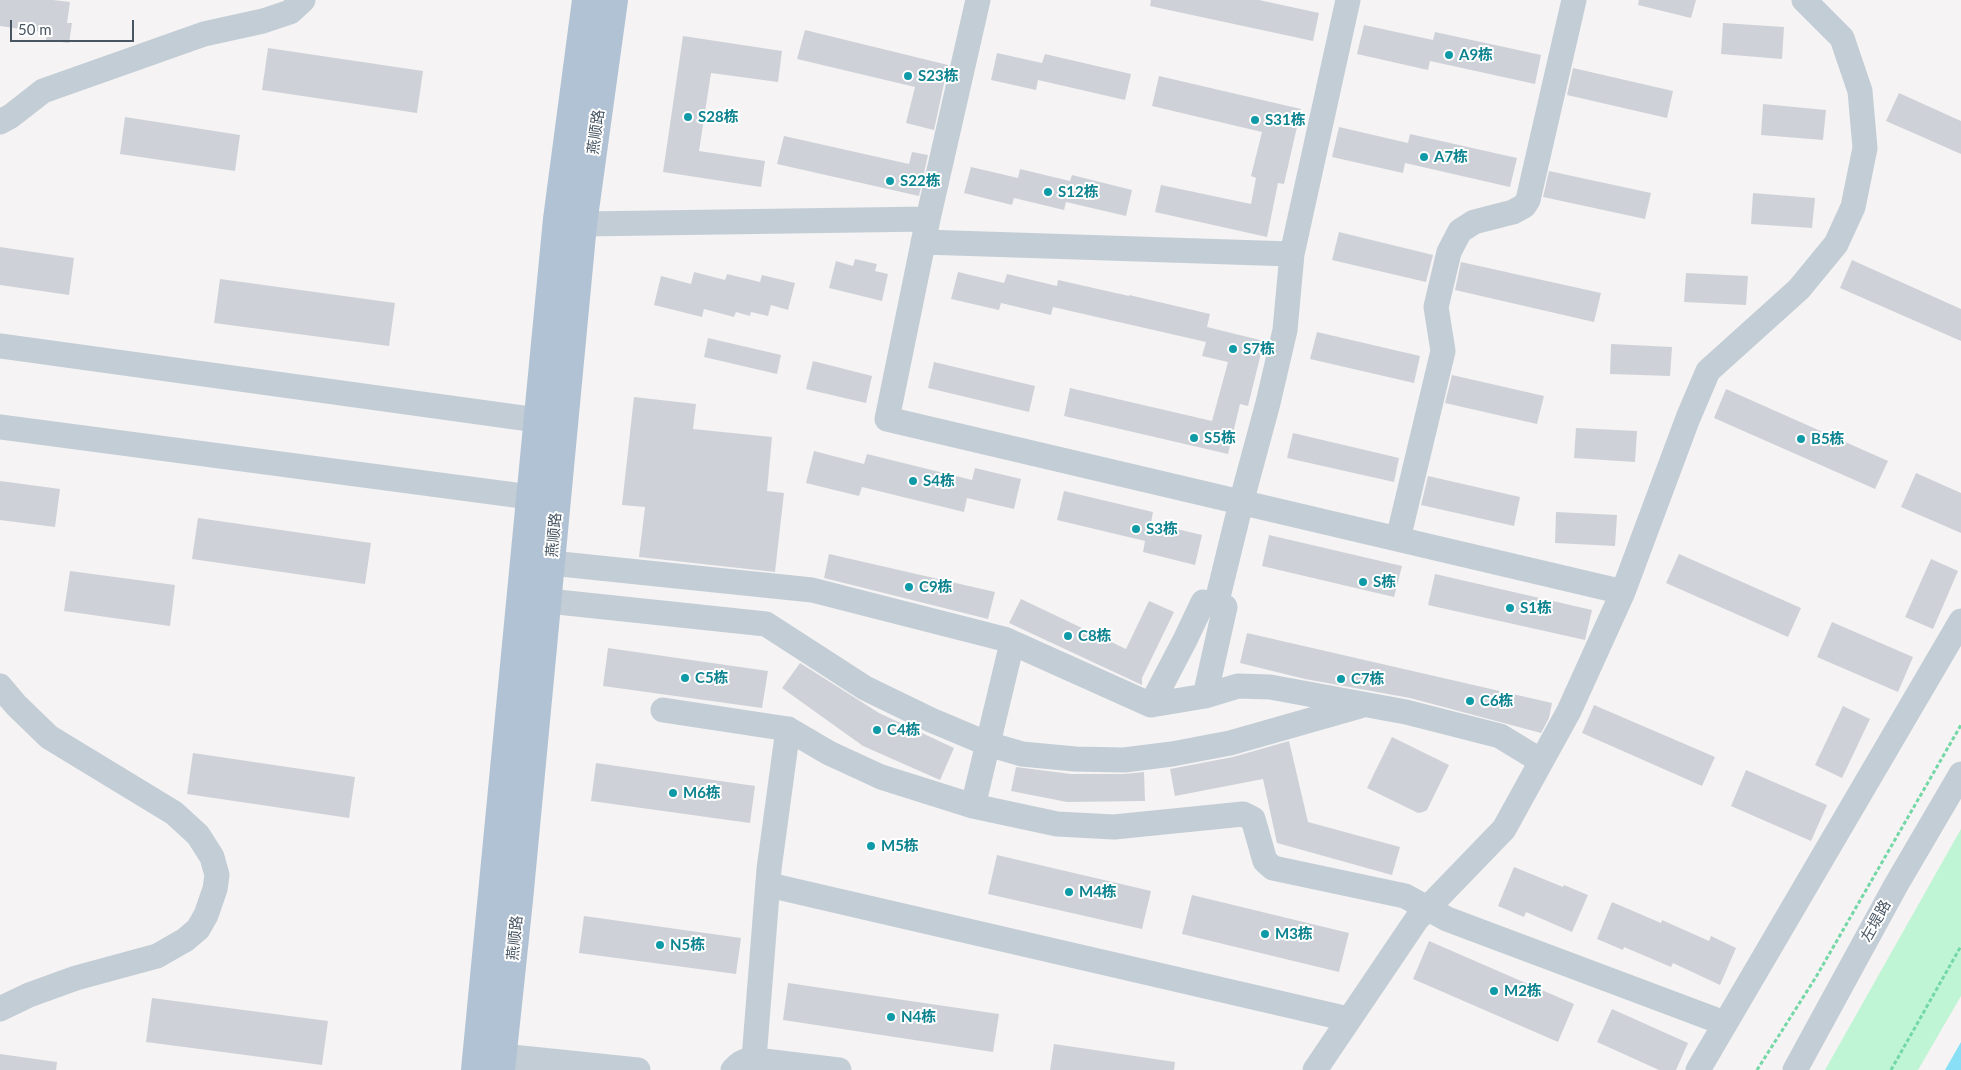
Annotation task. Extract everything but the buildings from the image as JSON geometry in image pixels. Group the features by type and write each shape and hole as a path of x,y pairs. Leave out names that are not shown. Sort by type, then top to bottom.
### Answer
{"main road":[{"name":"燕顺路","path":"495,1066 530,497 557,218 586,0"},
{"name":"燕顺路","path":"495,1066 548,601 584,224 614,0"}],"street":[{"path":"0,122 11,116 42,91 204,34 263,21 290,12 303,0"},
{"path":"978,0 926,230 887,419 1623,592"},
{"path":"1216,605 1285,330 1292,254 1348,0"},
{"path":"1398,539 1443,351 1436,307 1449,252 1460,231 1474,222 1513,212 1524,206 1528,200 1574,0"},
{"path":"1314,1070 1417,919 1504,829 1569,710 1623,592 1688,418 1708,371 1799,289 1836,244 1854,207 1865,148 1860,91 1842,38 1804,0"},
{"path":"584,224 926,230 1292,254"},
{"path":"0,346 537,420"},
{"path":"0,427 530,497"},
{"path":"551,563 812,590 1004,639 1151,705 1205,696 1238,686 1270,687 1406,712 1500,736 1541,761"},
{"path":"548,601 766,624 865,688 931,720 988,744 1022,754 1075,759 1124,760 1172,754 1230,743 1365,704"},
{"path":"1151,705 1203,602 1225,607 1205,696"},
{"path":"1698,1070 1961,620"},
{"path":"973,806 1012,643"},
{"path":"0,686 49,738 174,812 198,835 212,857 217,875 206,915 198,929 185,940 157,956 76,978 29,995 0,1009"},
{"path":"663,710 788,729 829,753 881,777 973,806 1057,824 1114,827 1243,814 1253,819 1265,861 1273,868 1405,896 1447,919 1716,1020"},
{"path":"788,729 770,869 756,1065 839,1070"},
{"name":"左堤路","path":"1795,1070 1896,885 1961,774"},
{"path":"769,885 1348,1019"},
{"path":"495,1066 540,1070"},
{"path":"495,1066 638,1070"}],"path":[{"path":"1757,1070 1816,977 1961,725"},
{"path":"1891,1070 1961,946"}],"green space":[{"path":"1961,829 1961,996 1918,1070 1825,1070"}],"water":[{"path":"1961,1042 1961,1070 1945,1070"}],"place":[{"name":"A9栋","path":"1449,55"},
{"name":"S23栋","path":"908,76"},
{"name":"S28栋","path":"688,117"},
{"name":"S31栋","path":"1255,120"},
{"name":"A7栋","path":"1424,157"},
{"name":"S22栋","path":"890,181"},
{"name":"S12栋","path":"1048,192"},
{"name":"S7栋","path":"1233,349"},
{"name":"S5栋","path":"1194,438"},
{"name":"B5栋","path":"1801,439"},
{"name":"S4栋","path":"913,481"},
{"name":"S3栋","path":"1136,529"},
{"name":"S栋","path":"1363,582"},
{"name":"C9栋","path":"909,587"},
{"name":"S1栋","path":"1510,608"},
{"name":"C8栋","path":"1068,636"},
{"name":"C5栋","path":"685,678"},
{"name":"C7栋","path":"1341,679"},
{"name":"C6栋","path":"1470,701"},
{"name":"C4栋","path":"877,730"},
{"name":"M6栋","path":"673,793"},
{"name":"M5栋","path":"871,846"},
{"name":"M4栋","path":"1069,892"},
{"name":"M3栋","path":"1265,934"},
{"name":"N5栋","path":"660,945"},
{"name":"M2栋","path":"1494,991"},
{"name":"N4栋","path":"891,1017"}]}
